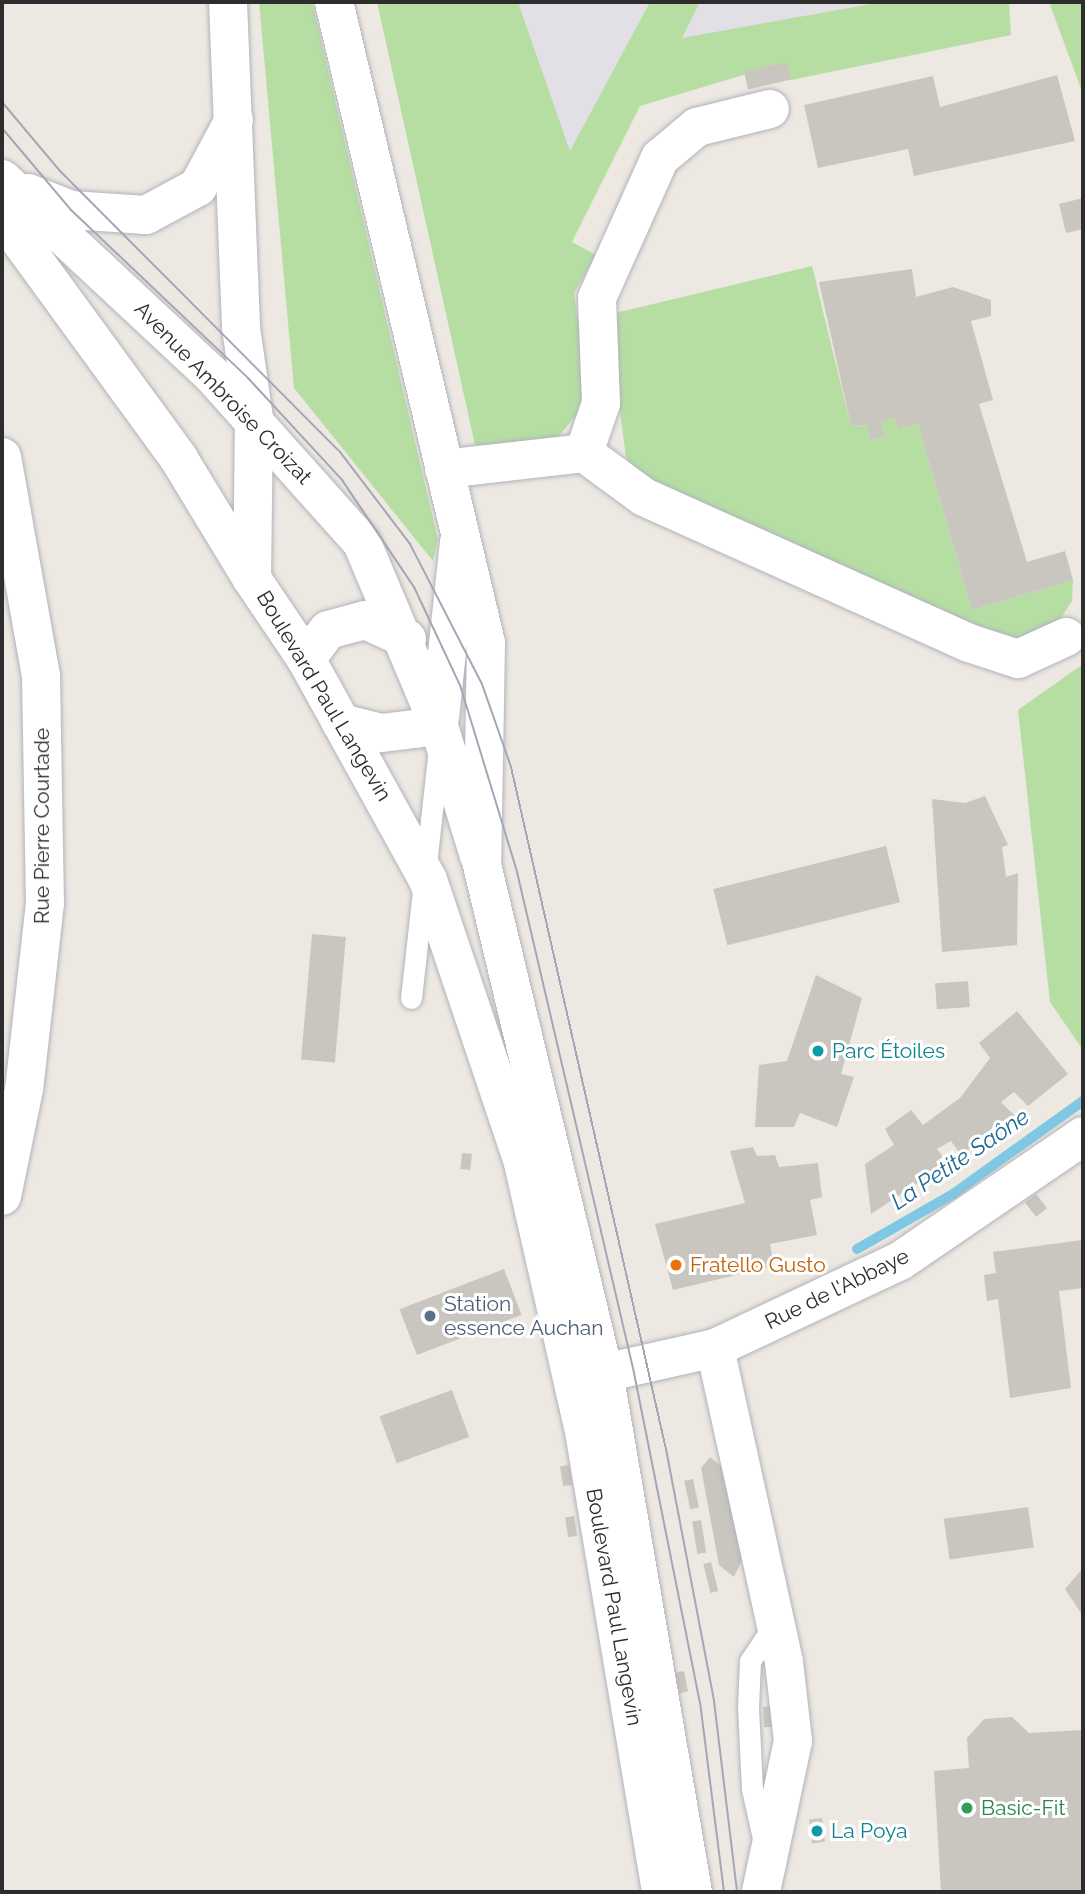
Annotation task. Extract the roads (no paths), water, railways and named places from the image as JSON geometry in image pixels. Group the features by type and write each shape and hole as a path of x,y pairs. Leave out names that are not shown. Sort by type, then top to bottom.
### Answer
{"street":[{"name":"Boulevard Paul Langevin","path":"228,2 241,328 254,418 252,579 306,659 428,880 523,1163 561,1323 661,1892"},
{"name":"Boulevard Paul Langevin","path":"334,2 459,541 486,643 482,865 604,1373 692,1892"},
{"path":"584,453 601,403 597,298 660,158 697,127 769,109"},
{"path":"5,194 71,210 146,215 198,187 234,120"},
{"path":"5,194 179,458 252,579"},
{"name":"Avenue Ambroise Croizat","path":"5,194 254,418 362,543 407,639 439,726 482,865"},
{"path":"444,469 584,453 644,497 969,643 1018,659 1066,637"},
{"name":"Rue Pierre Courtade","path":"2,457 41,676 46,903 24,1089 2,1196"},
{"name":"Boulevard Paul Langevin","path":"439,726 459,541"},
{"path":"306,659 328,630 365,620 407,639"},
{"path":"341,723 381,733 439,726"},
{"name":"Rue de l'Abbaye","path":"604,1373 715,1348 900,1261 1083,1136"},
{"name":"Boulevard Paul Langevin","path":"561,1323 604,1373"},
{"path":"715,1348 775,1624 793,1741 761,1892"}],"lane":[{"path":"411,998 428,880 439,726"}],"waterway":[{"name":"La Petite Saône","path":"857,1249 953,1194 1083,1101"}],"tram line":[{"path":"2,102 59,170 340,452 410,544 482,684 511,767 666,1449 714,1701 737,1892"},
{"path":"2,128 71,210 248,378 342,480 414,587 460,685 517,872 633,1368 700,1702 724,1892"}],"place":[{"name":"Parc Étoiles","path":"818,1051"},
{"name":"Fratello Gusto","path":"676,1265"},
{"name":"Station essence Auchan","path":"430,1316"},
{"name":"Basic-Fit","path":"967,1808"},
{"name":"La Poya","path":"817,1831"}]}
